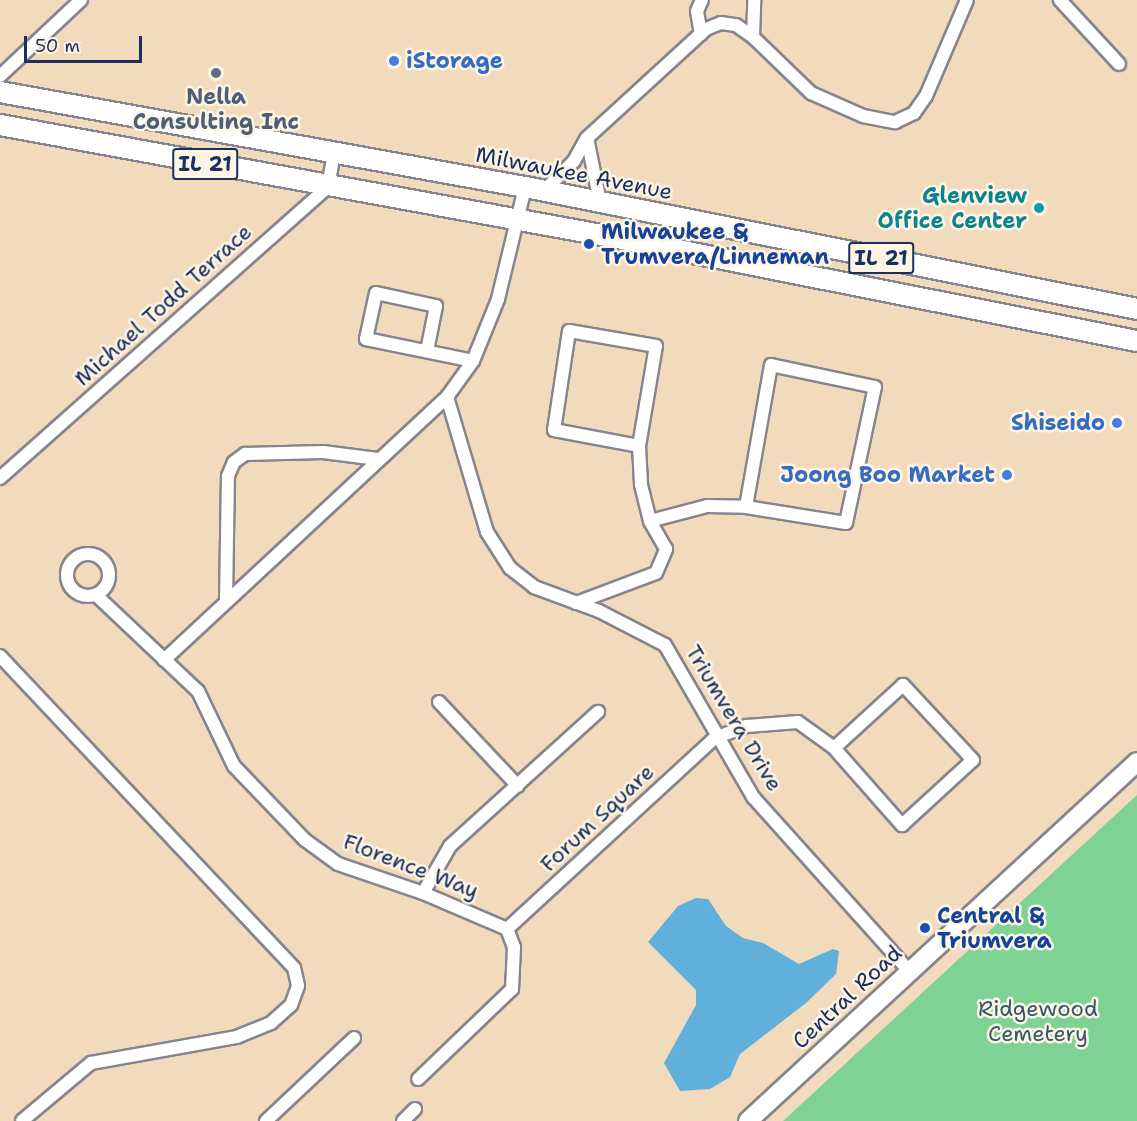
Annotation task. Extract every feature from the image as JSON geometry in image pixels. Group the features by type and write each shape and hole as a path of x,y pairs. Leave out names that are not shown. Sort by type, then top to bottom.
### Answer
{"main road":[{"name":"Milwaukee Avenue","path":"0,92 535,189 1137,309"},
{"name":"IL 21","path":"0,125 518,221 1137,342"},
{"path":"1093,333 1106,318 1120,314 1137,318"},
{"name":"Central Road","path":"748,1121 1137,762"}],"street":[{"path":"0,76 81,0"},
{"path":"701,34 697,11 702,0"},
{"path":"753,37 754,0"},
{"path":"96,595 164,660 447,397 473,361 498,300 518,221 535,189 574,161 587,138 701,34 721,23 736,25 753,37 811,93 863,116 894,122 914,113 926,96 967,0"},
{"path":"1060,0 1119,64"},
{"path":"587,138 600,202"},
{"path":"328,186 334,152"},
{"name":"Michael Todd Terrace","path":"0,478 328,186"},
{"path":"427,351 436,306 376,293 366,339 473,361"},
{"path":"576,603 656,573 666,549 650,521 641,484 639,446 657,346 569,331 554,430 639,446"},
{"path":"650,521 707,506 746,507 846,523 875,387 771,365 746,507"},
{"name":"Triumvera Drive","path":"447,397 488,532 510,568 526,580 665,645 715,738 753,797 910,972"},
{"path":"226,601 228,476 234,462 246,454 323,452 378,459"},
{"path":"0,656 294,968 298,986 291,1005 271,1023 237,1038 91,1063 22,1121"},
{"name":"Florence Way","path":"164,660 198,691 234,766 306,840 339,864 423,893 507,929"},
{"path":"715,738 747,726 798,722 834,748 902,825 973,760 903,684 834,748"},
{"path":"439,702 518,786"},
{"path":"423,893 450,846 598,712"},
{"name":"Forum Square","path":"507,929 715,738"},
{"path":"418,1079 512,989 514,946 507,929"},
{"path":"266,1121 354,1038"},
{"path":"403,1121 416,1109"}],"green space":[{"name":"Ridgewood Cemetery","path":"1137,795 1137,1121 783,1121"}],"water":[{"path":"696,898 708,899 726,926 743,938 763,943 799,964 833,949 839,951 836,974 806,1003 740,1054 730,1077 710,1089 680,1091 664,1063 696,1005 696,990 648,942 678,906"}],"place":[{"name":"iStorage","path":"394,61"},
{"name":"Nella Consulting Inc","path":"216,73"},
{"name":"Glenview Office Center","path":"1039,208"},
{"name":"Milwaukee & Trumvera/Linneman","path":"589,244"},
{"name":"Shiseido","path":"1117,423"},
{"name":"Joong Boo Market","path":"1007,475"},
{"name":"Central & Triumvera","path":"925,928"}]}
